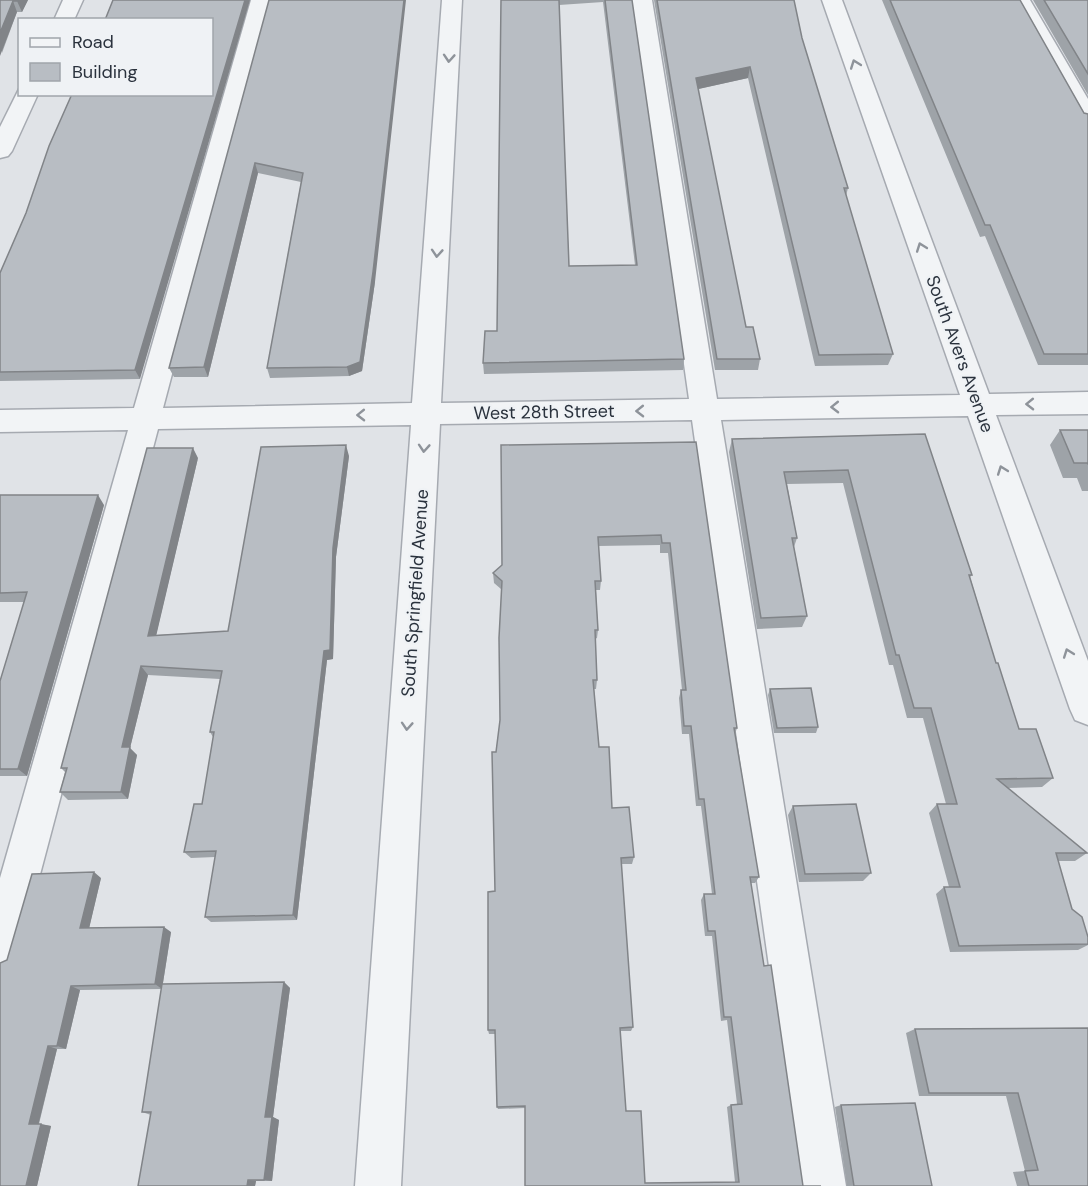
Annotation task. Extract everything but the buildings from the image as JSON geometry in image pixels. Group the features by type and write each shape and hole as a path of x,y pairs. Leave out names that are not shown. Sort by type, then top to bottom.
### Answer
{"street":[{"path":"65,18 73,0"},
{"path":"0,950 261,0"},
{"name":"South Springfield Avenue","path":"378,1186 453,0"},
{"path":"642,0 823,1186"},
{"name":"South Avers Avenue","path":"832,0 1088,708"},
{"path":"1020,0 1088,118"},
{"path":"0,151 26,96"},
{"name":"West 28th Street","path":"0,420 1088,403"}]}
